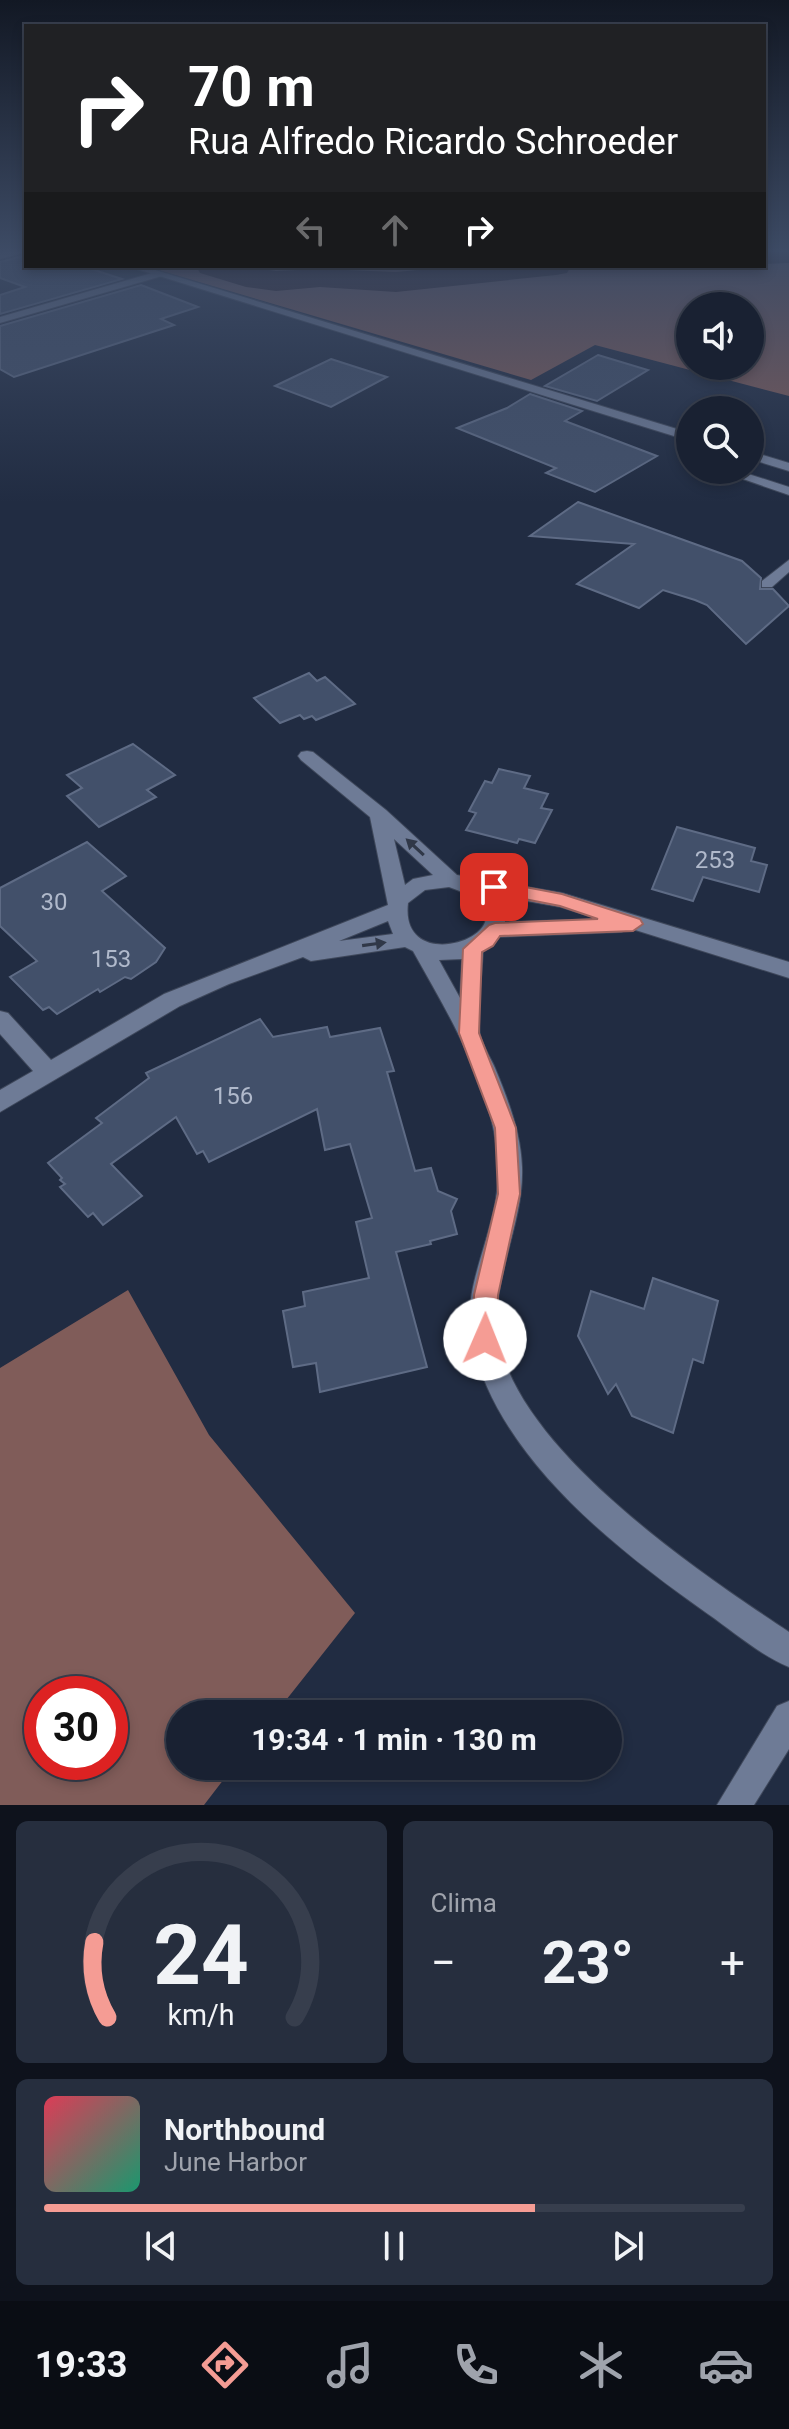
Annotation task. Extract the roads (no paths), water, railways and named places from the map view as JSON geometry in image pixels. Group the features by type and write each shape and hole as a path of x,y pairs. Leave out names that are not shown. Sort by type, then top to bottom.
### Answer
{"street":[{"path":"352,333 676,433"},
{"path":"764,459 789,467"},
{"path":"764,483 789,491"},
{"path":"767,584 789,564"},
{"path":"284,956 415,944 447,952 473,949 487,941 495,930 497,907 479,888 458,882 307,756"},
{"path":"379,814 398,905 396,920 415,944 469,1033 506,1128 509,1194 486,1295 485,1339 498,1382 541,1448 611,1519 710,1598 789,1651"},
{"path":"0,1102 47,1071 172,1000 221,978 284,956 398,905 420,884 458,882 562,900 789,970"},
{"path":"495,930 633,924"},
{"path":"469,1033 473,949"},
{"path":"0,1019 47,1071"},
{"path":"734,1805 789,1718"}]}
